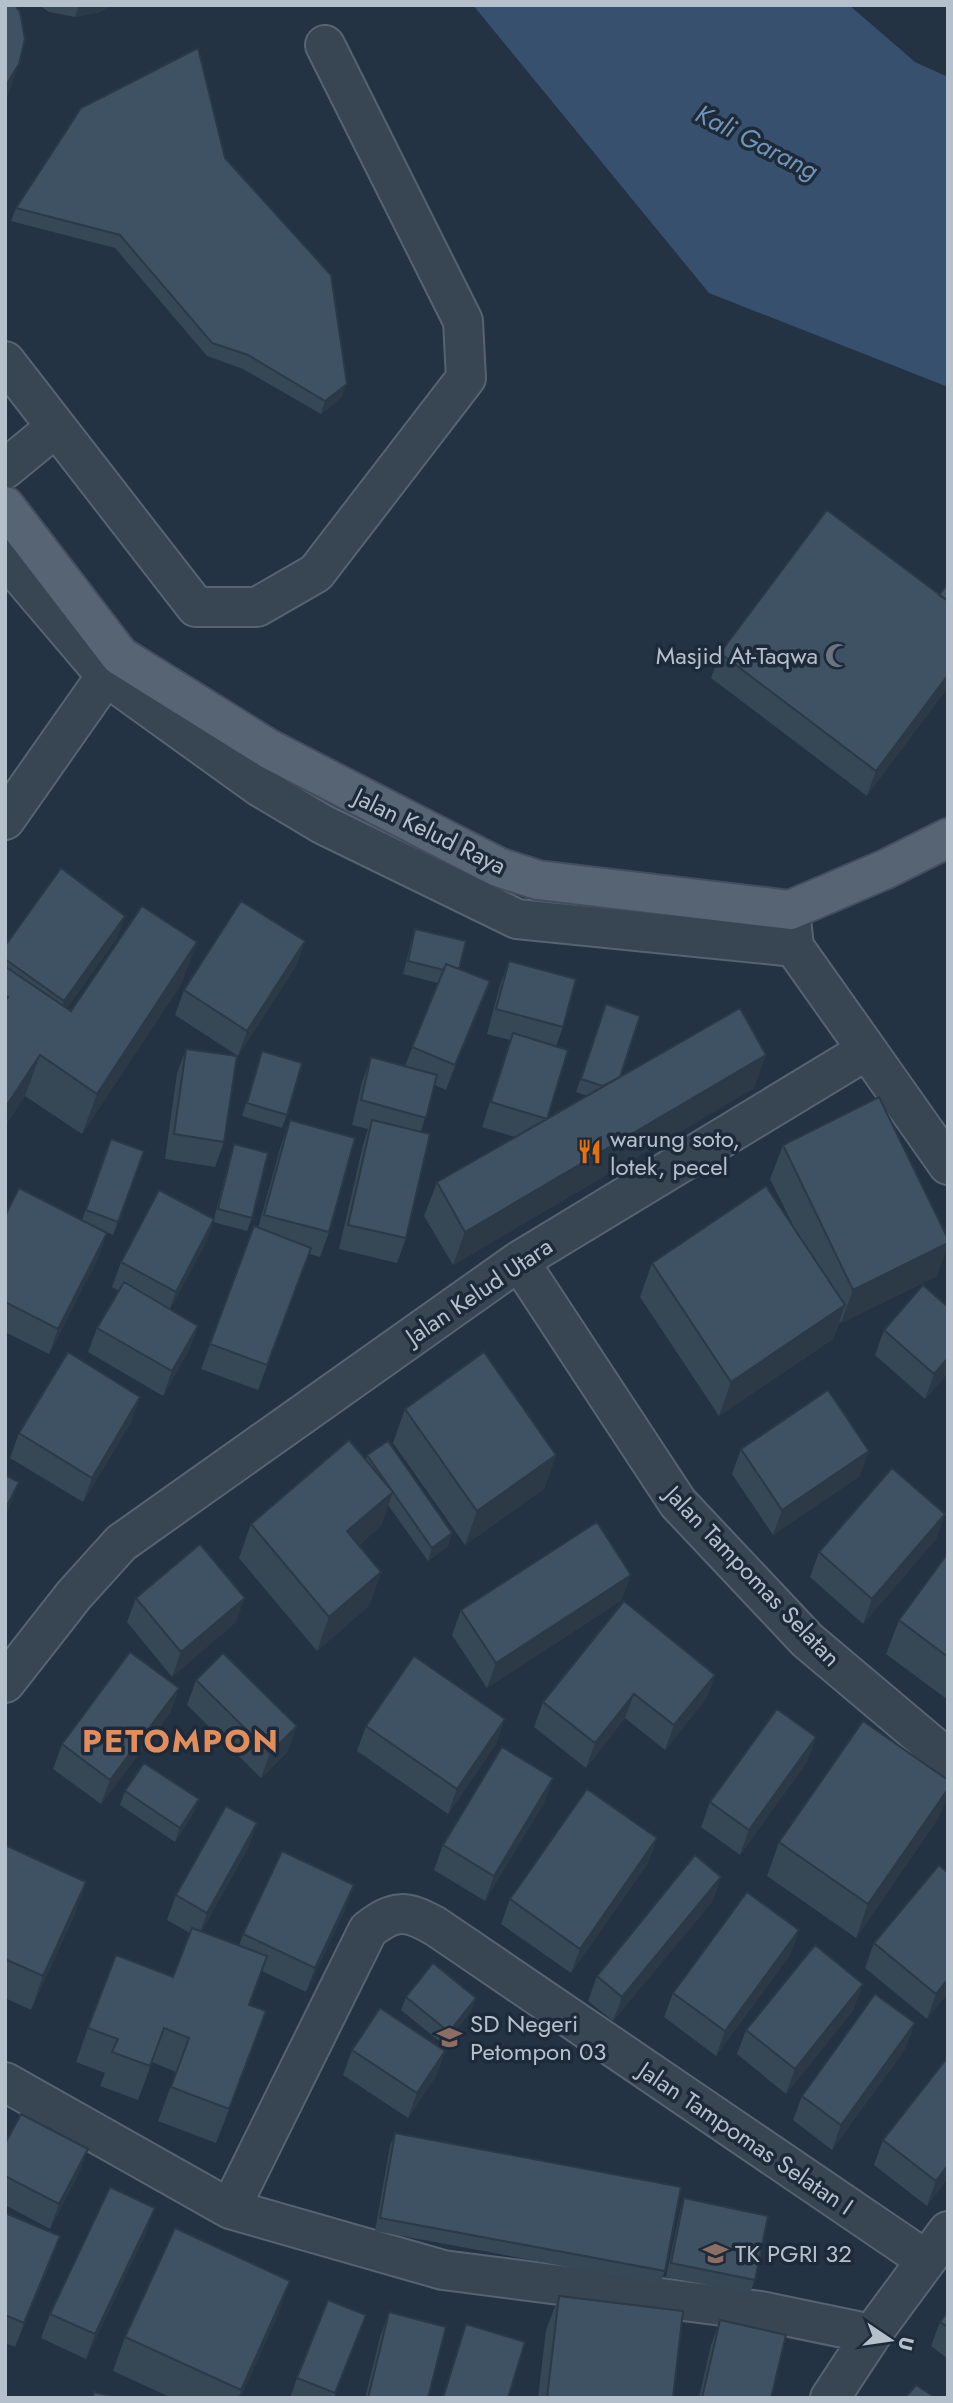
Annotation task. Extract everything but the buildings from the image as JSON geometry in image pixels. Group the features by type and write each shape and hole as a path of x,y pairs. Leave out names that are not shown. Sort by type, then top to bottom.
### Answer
{"main road":[{"name":"Jalan Kelud Raya","path":"11,536 113,667 498,867 538,880 792,928 886,869 948,838"}],"street":[{"path":"5,360 196,607 257,607 316,573 466,378 463,321 326,45"},
{"path":"5,469 56,427"},
{"path":"5,820 113,667"},
{"path":"792,928 867,1050 948,1165"},
{"name":"Jalan Kelud Utara","path":"5,1683 74,1595 121,1543 519,1261 867,1050"},
{"name":"Jalan Tampomas Selatan","path":"519,1261 678,1503 807,1640 948,1759"},
{"name":"Jalan Tampomas Selatan I","path":"230,2209 368,1930 383,1918 398,1913 416,1916 435,1926 937,2245"},
{"path":"9,2093 230,2209 443,2270 761,2311 872,2334"},
{"path":"830,2398 872,2334 937,2245"}],"water":[{"name":"Kali Garang","path":"473,5 849,5 915,62 948,77 948,387 709,293"}],"place":[{"name":"Masjid At-Taqwa","path":"838,655"},
{"name":"warung soto, lotek, pecel","path":"590,1152"},
{"name":"SD Negeri Petompon 03","path":"450,2037"},
{"name":"TK PGRI 32","path":"715,2253"}],"district":[{"name":"PETOMPON","path":"181,1741"}]}
